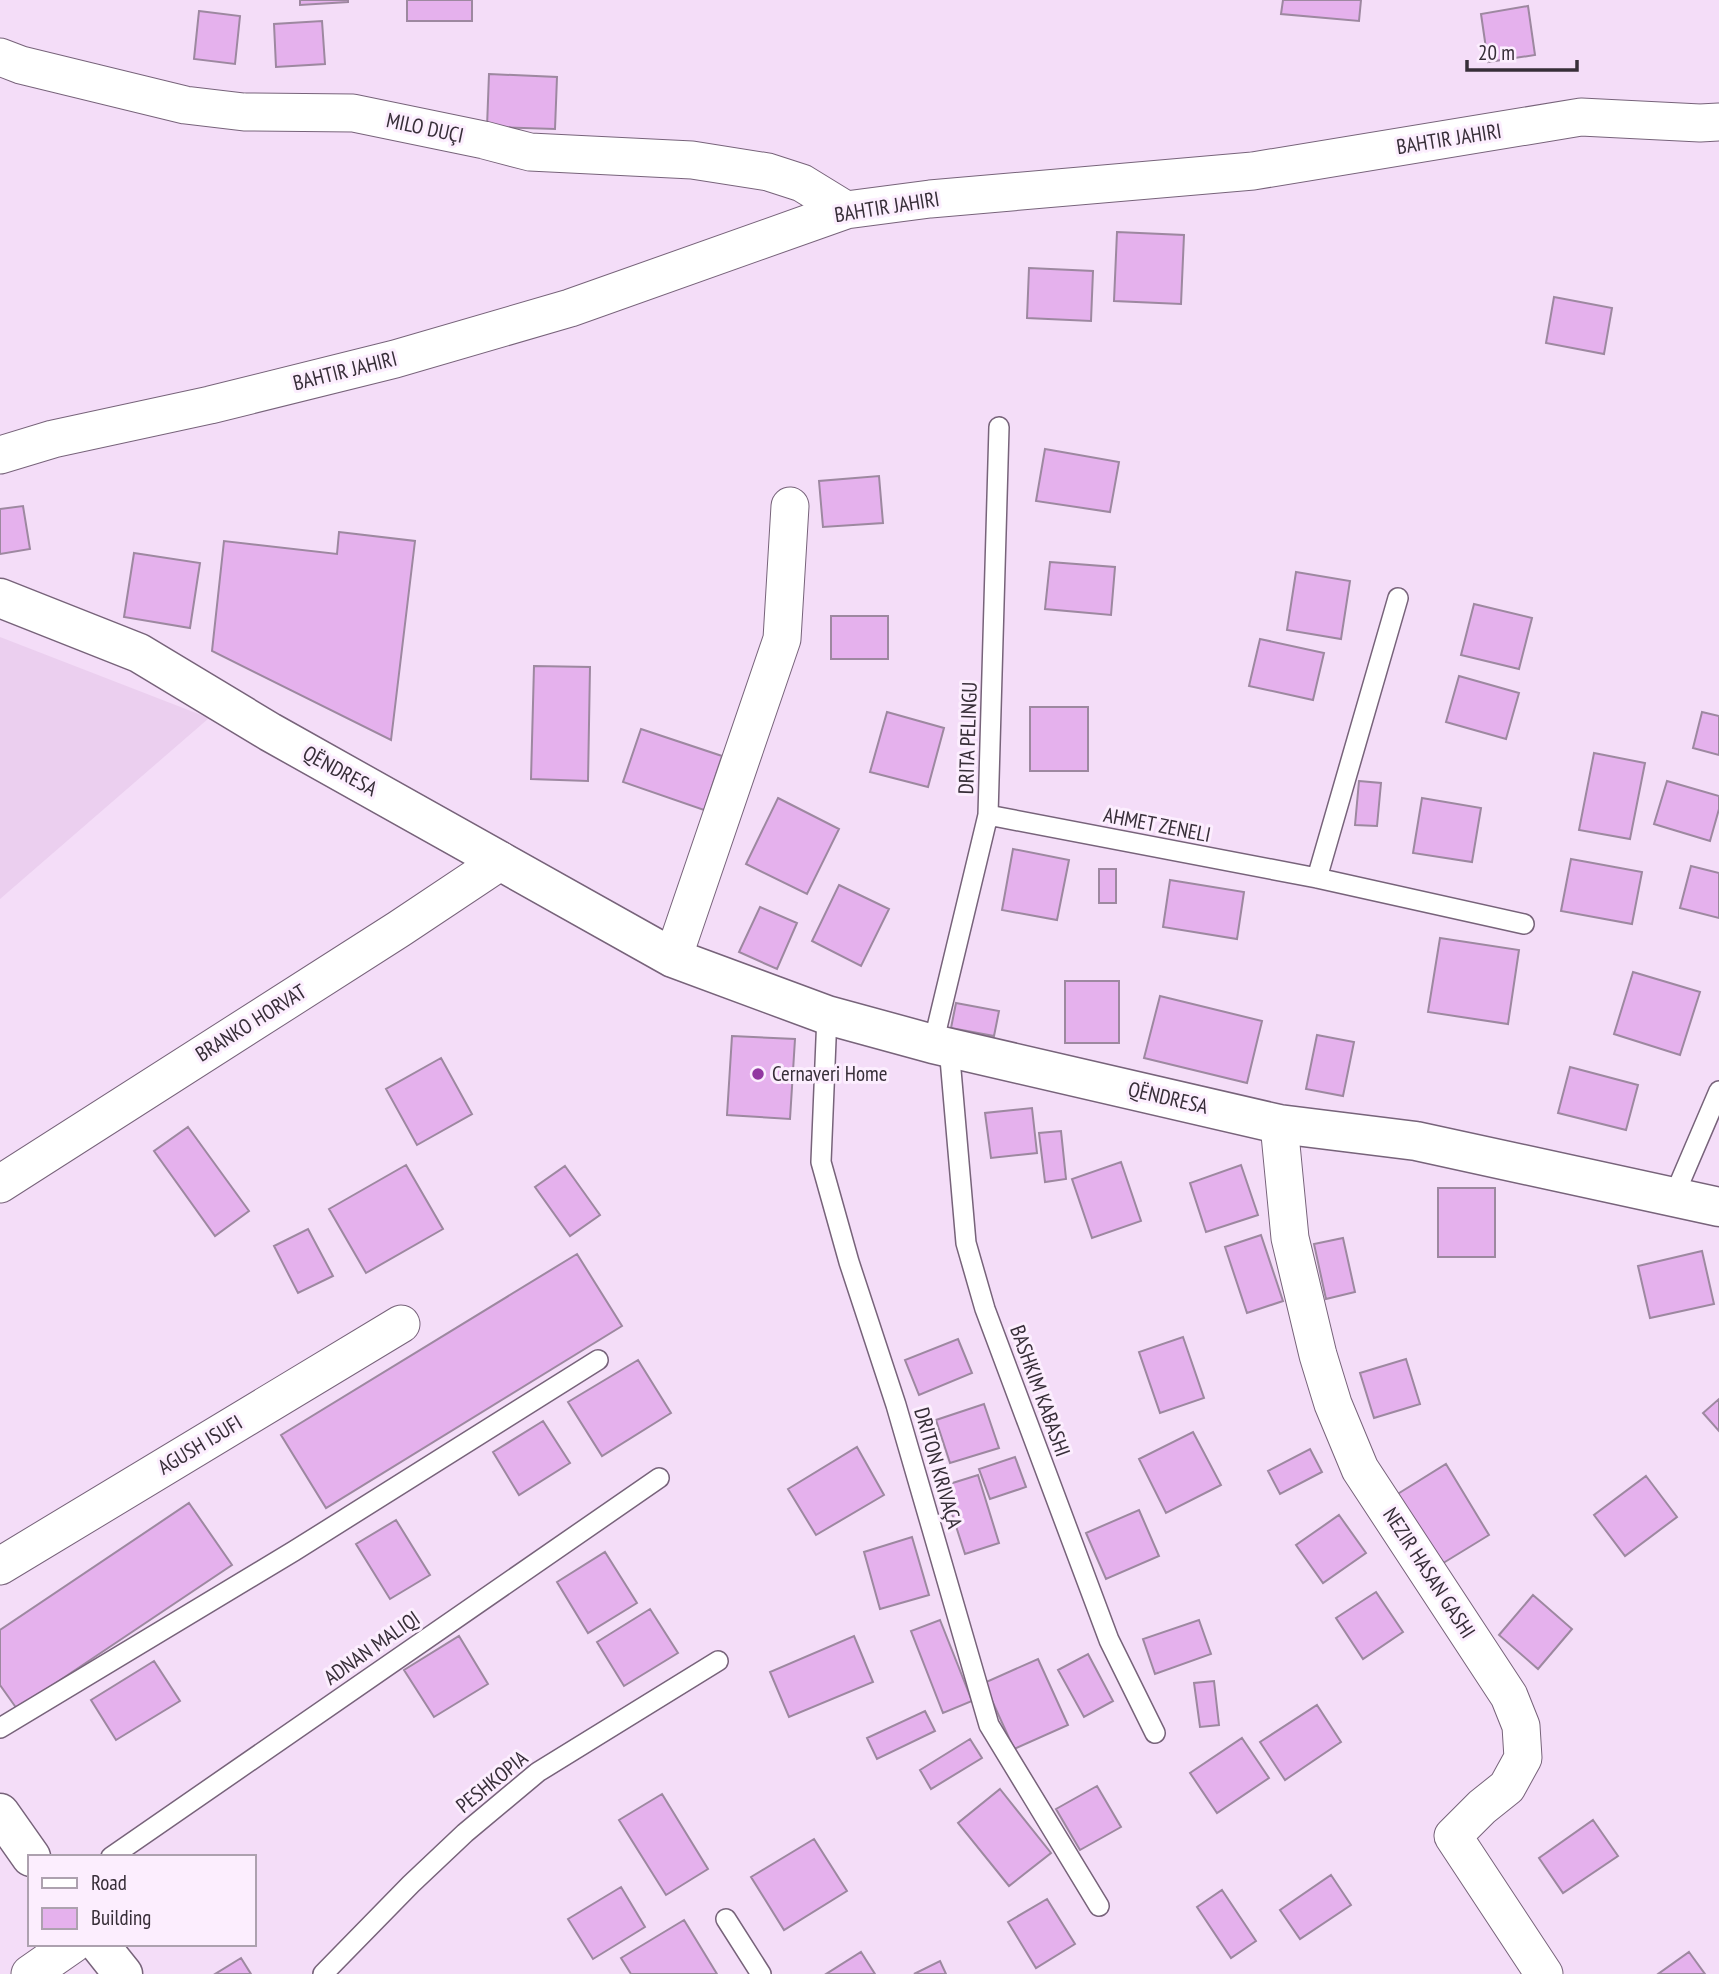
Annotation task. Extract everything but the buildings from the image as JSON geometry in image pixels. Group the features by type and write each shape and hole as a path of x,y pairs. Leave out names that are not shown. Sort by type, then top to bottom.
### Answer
{"street":[{"name":"MILO DUÇI","path":"0,57 21,65 185,105 244,112 353,113 530,152 692,160 768,172 802,183 846,210"},
{"name":"BAHTIR JAHIRI","path":"0,455 54,439 210,405 395,359 570,308 846,210 930,199 1253,171 1581,117 1719,122"},
{"path":"673,958 782,639 790,506"},
{"name":"QËNDRESA","path":"0,598 139,653 270,732 673,958 827,1015 941,1046 1279,1124 1416,1141 1719,1207"},
{"name":"BRANKO HORVAT","path":"0,1184 501,861"},
{"name":"NEZIR HASAN GASHI","path":"1279,1124 1290,1238 1318,1355 1360,1469 1509,1696 1521,1727 1523,1758 1507,1787 1453,1836 1544,1974"},
{"name":"AGUSH ISUFI","path":"0,1566 401,1324"},
{"path":"0,1813 30,1855"},
{"path":"30,1974 70,1946"},
{"path":"101,1946 123,1974"}],"lane":[{"name":"DRITA PELINGU","path":"941,1046 988,816 999,427"},
{"path":"1317,878 1398,598"},
{"name":"AHMET ZENELI","path":"988,816 1317,878 1524,924"},
{"name":"DRITON KRIVAÇA","path":"827,1015 821,1162 849,1262 896,1405 989,1725 1099,1906"},
{"name":"BASHKIM KABASHI","path":"941,1046 966,1243 985,1308 1109,1640 1155,1732"},
{"path":"1674,1196 1719,1091"},
{"path":"0,1728 305,1544 598,1360"},
{"name":"ADNAN MALIQI","path":"114,1855 659,1478"},
{"name":"PESHKOPIA","path":"323,1974 465,1833 538,1772 718,1661"},
{"path":"726,1919 761,1974"}],"shaded area":[{"path":"0,637 209,718 0,899"}],"place":[{"name":"Cernaveri Home","path":"758,1074"}]}
